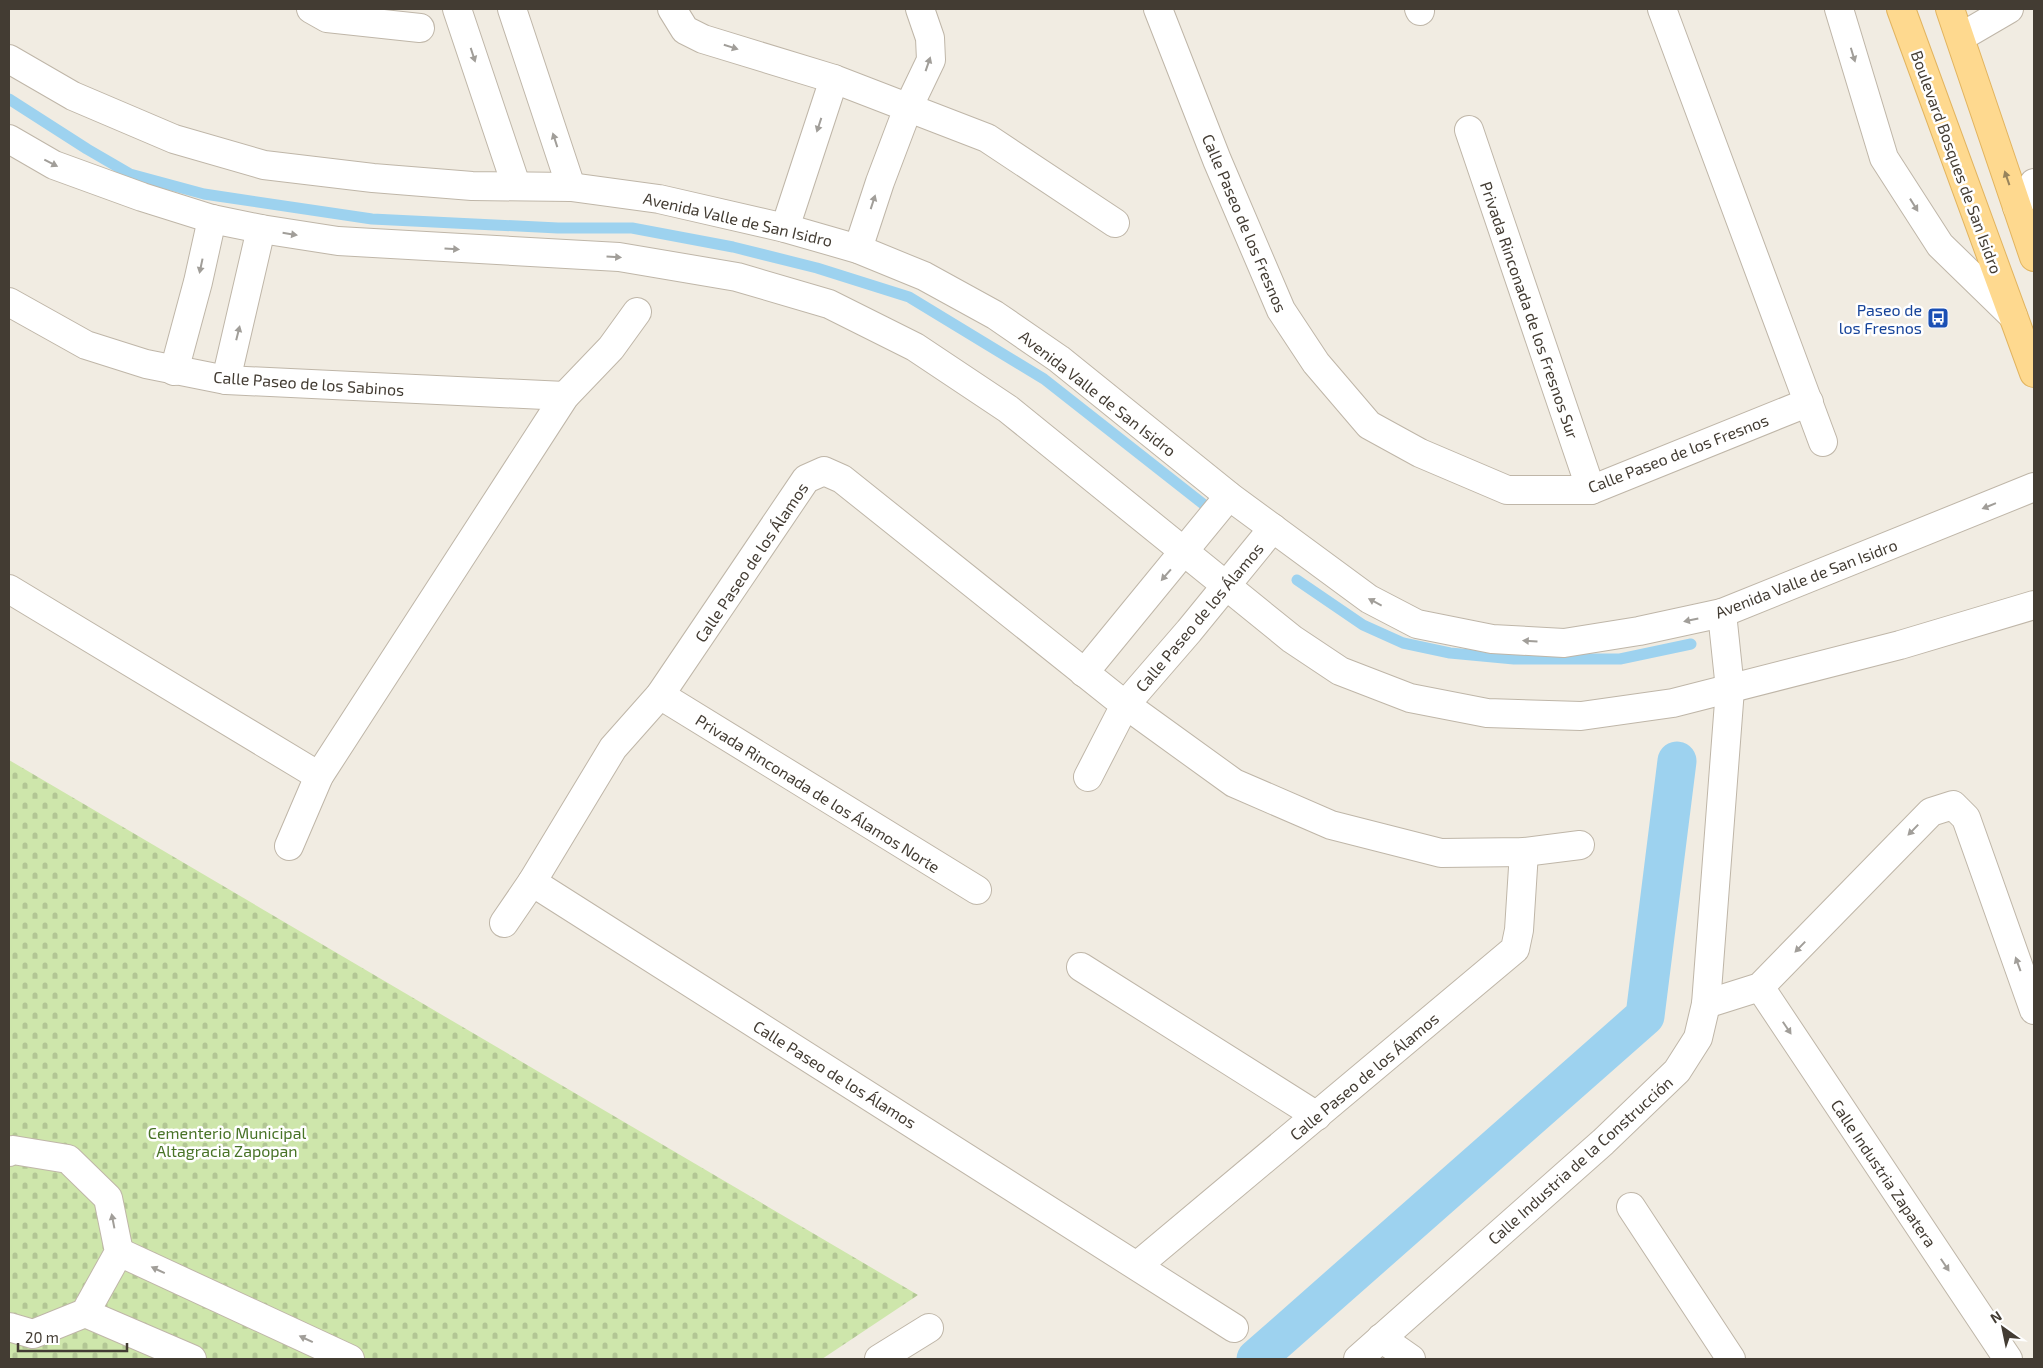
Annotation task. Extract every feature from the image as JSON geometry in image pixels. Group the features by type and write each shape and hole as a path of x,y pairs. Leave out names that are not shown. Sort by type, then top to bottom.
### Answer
{"main road":[{"name":"Boulevard Bosques de San Isidro","path":"1900,9 2034,373"},
{"path":"1950,9 2034,257"}],"street":[{"path":"311,9 327,18 420,28"},
{"path":"458,9 516,185"},
{"path":"512,9 570,187"},
{"path":"858,249 880,182 908,108 931,60 930,38 920,9"},
{"name":"Calle Paseo de los Fresnos","path":"1158,9 1217,160 1281,310 1316,363 1369,425 1420,453 1507,490 1591,490 1809,402"},
{"path":"1662,9 1823,442"},
{"name":"Boulevard Bosques de San Isidro","path":"1839,9 1884,158 1940,245 2013,316"},
{"path":"1960,37 2009,9"},
{"path":"678,20 703,39 834,79 987,138 1115,223"},
{"name":"Avenida Valle de San Isidro","path":"9,59 73,96 174,139 264,165 373,178 472,186 570,187 659,198 785,228 858,249 924,276 995,315 1059,359 1272,528 1369,599 1417,624 1492,639 1564,642 1639,632 1722,614 2034,488"},
{"path":"785,228 834,79"},
{"name":"Privada Rinconada de los Fresnos Sur","path":"1469,130 1591,490"},
{"path":"9,139 54,165 142,197 212,219 261,229 338,241 619,258 737,277 829,304 915,347 1008,409 1292,639 1340,671 1410,698 1487,713 1581,716 1673,703 1900,644 2034,605"},
{"path":"2017,207 2034,183"},
{"path":"174,371 198,282 212,219"},
{"path":"226,380 261,229"},
{"name":"Calle Paseo de los Sabinos","path":"9,302 86,345 146,364 226,380 565,396"},
{"path":"289,846 319,776 565,396 611,348 636,312"},
{"name":"Calle Paseo de los Álamos","path":"504,923 532,882 613,748 660,695 806,479 824,471 842,479 1125,705 1234,783 1332,826 1440,853 1524,852 1580,845"},
{"path":"1084,673 1230,496"},
{"name":"Calle Paseo de los Álamos","path":"1125,705 1226,586 1272,528"},
{"path":"9,589 319,776"},
{"name":"Calle Industria de la Construcción","path":"1358,1359 1603,1142 1677,1071 1698,1038 1706,1004 1730,689 1722,614"},
{"name":"Privada Rinconada de los Álamos Norte","path":"660,695 977,890"},
{"path":"1088,777 1125,705"},
{"path":"1706,1004 1760,987 1931,812 1953,805 1966,818 2034,1010"},
{"name":"Calle Paseo de los Álamos","path":"1138,1265 1515,949 1520,930 1524,852"},
{"name":"Calle Paseo de los Álamos","path":"532,882 1138,1265 1234,1328"},
{"path":"1081,967 1317,1116"},
{"name":"Calle Industria Zapatera","path":"1760,987 2008,1359"},
{"path":"9,1152 13,1150 68,1159 108,1198 119,1252 85,1313 34,1334 9,1328"},
{"path":"1630,1207 1731,1359"},
{"path":"119,1252 350,1359"},
{"path":"85,1313 192,1359"},
{"path":"879,1359 929,1328"},
{"path":"1381,1338 1411,1359"}],"green space":[{"name":"Cementerio Municipal Altagracia Zapopan","path":"9,760 918,1295 822,1359 9,1359"}],"waterway":[{"path":"9,99 130,174 204,194 372,219 558,228 632,228 733,247 817,268 909,297 1044,379 1207,507"},
{"path":"1297,580 1363,625 1403,643 1450,653 1514,659 1620,659 1691,644"},
{"path":"1256,1359 1645,1016 1677,761"}],"place":[{"name":"Paseo de los Fresnos","path":"1938,318"}]}
